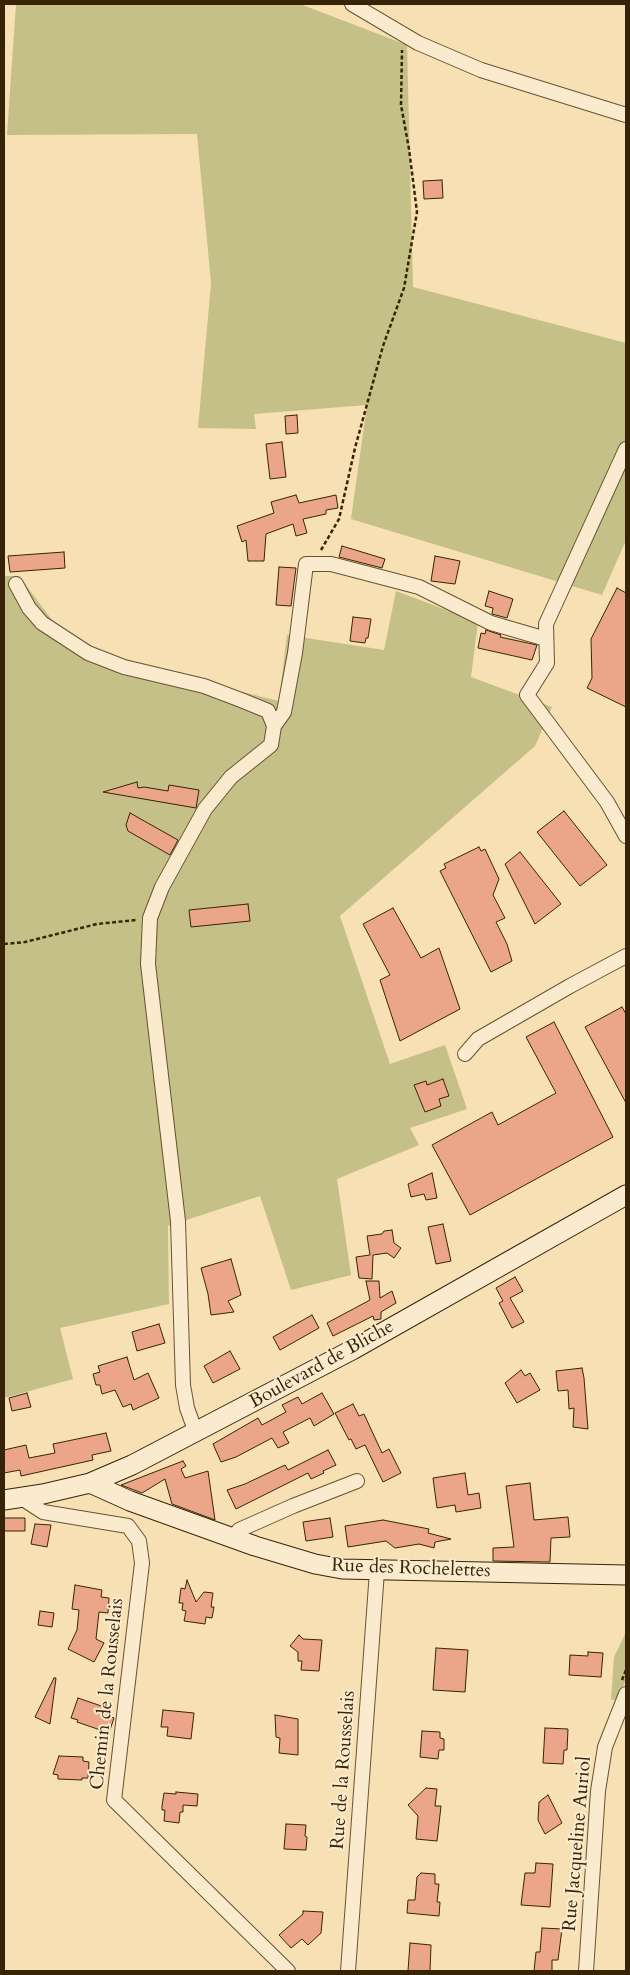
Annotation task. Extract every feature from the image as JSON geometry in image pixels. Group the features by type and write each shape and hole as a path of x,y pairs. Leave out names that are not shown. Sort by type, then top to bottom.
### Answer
{"main road":[{"name":"Boulevard de Bliche","path":"12,1498 43,1494 90,1483 132,1465 352,1350 626,1195"},
{"name":"Rue des Rochelettes","path":"90,1483 130,1501 233,1538 315,1564 342,1569 626,1575"}],"street":[{"path":"352,4 418,43 481,70 626,114"},
{"path":"626,449 546,624 547,662 527,695 607,802 626,836"},
{"path":"196,1433 187,1408 183,1385 178,1221 148,964 150,918 162,887 205,808 231,777 271,745 274,726 284,712 306,564 331,564 419,587 491,623 546,639"},
{"path":"16,584 29,608 42,623 88,653 124,667 204,686 241,700 268,711 274,726"},
{"path":"465,1054 478,1039 626,956"},
{"path":"233,1538 239,1530 357,1481"},
{"name":"Chemin de la Rousselais","path":"12,1498 43,1512 128,1526 139,1541 142,1563 114,1800 288,1971"},
{"name":"Rue de la Rousselais","path":"348,1971 377,1571"},
{"name":"Rue Jacqueline Auriol","path":"586,1971 598,1791 605,1747 626,1694"}],"path":[{"path":"315,564 323,545 339,519 355,448 383,346 404,288 417,212 401,105 402,33"},
{"path":"4,944 25,942 97,924 150,918"}],"shaded area":[{"path":"16,4 300,4 407,45 413,287 626,343 626,540 602,595 351,519 367,405 254,414 256,429 198,428 211,283 197,134 7,135"},
{"path":"4,576 19,576 52,620 84,645 169,674 279,701 287,635 384,650 396,591 478,622 471,677 552,707 535,746 340,916 390,1064 445,1045 467,1109 410,1128 419,1145 337,1179 351,1275 291,1290 260,1196 168,1226 169,1304 60,1328 73,1379 4,1398"},
{"path":"626,1632 626,1679 618,1699 611,1700 614,1657"}],"building":[{"path":"442,180 443,198 424,199 423,181"},
{"path":"297,415 298,433 286,434 285,416"},
{"path":"282,442 286,477 270,479 266,444"},
{"path":"296,495 299,503 336,495 338,508 326,510 326,514 303,519 307,533 296,536 293,524 266,534 264,561 248,561 246,540 242,542 237,526 274,513 271,502"},
{"path":"342,546 385,559 382,568 339,557"},
{"path":"64,552 65,568 10,572 8,556"},
{"path":"435,556 460,561 455,584 431,581"},
{"path":"279,567 296,568 291,606 276,605"},
{"path":"617,588 626,593 626,707 587,688 592,678 591,639"},
{"path":"489,591 513,599 507,618 492,614 493,608 485,606"},
{"path":"353,617 371,619 368,638 366,638 365,643 350,641"},
{"path":"486,630 501,635 500,637 537,645 532,660 478,648 481,633 485,634"},
{"path":"137,782 138,788 144,787 168,791 169,785 199,790 196,808 103,792"},
{"path":"564,811 607,865 580,886 537,832"},
{"path":"130,813 178,840 170,855 128,831 126,825"},
{"path":"479,847 481,851 485,849 499,879 493,895 505,918 496,922 507,944 512,961 491,972 440,871 446,868 444,864"},
{"path":"520,852 561,904 535,924 505,864"},
{"path":"248,904 250,921 191,927 189,910"},
{"path":"393,908 421,958 439,948 460,1009 400,1041 380,980 390,975 363,924"},
{"path":"622,1007 626,1014 626,1103 585,1027"},
{"path":"554,1022 613,1137 470,1215 432,1145 492,1112 498,1125 556,1093 526,1037"},
{"path":"443,1079 449,1096 439,1099 441,1106 425,1112 414,1085 426,1081 427,1085"},
{"path":"432,1173 437,1198 426,1200 424,1194 411,1197 408,1184"},
{"path":"443,1224 451,1261 436,1264 428,1227"},
{"path":"392,1230 394,1243 401,1248 394,1258 387,1253 373,1255 372,1279 359,1278 356,1257 370,1255 367,1236 382,1234 384,1231"},
{"path":"231,1259 241,1295 228,1301 234,1312 211,1315 201,1268"},
{"path":"515,1277 523,1291 510,1298 524,1322 512,1328 499,1303 503,1301 496,1288"},
{"path":"366,1281 379,1281 380,1298 392,1291 396,1303 381,1312 381,1319 374,1320 373,1316 333,1336 327,1323 370,1300"},
{"path":"312,1315 319,1328 280,1350 273,1337"},
{"path":"159,1324 165,1343 137,1351 132,1332"},
{"path":"230,1351 240,1369 213,1383 204,1366"},
{"path":"127,1357 134,1380 148,1373 159,1398 133,1410 131,1404 123,1407 115,1390 102,1394 100,1385 96,1385 93,1374 100,1372 98,1366"},
{"path":"582,1368 588,1429 573,1427 574,1408 569,1409 568,1390 558,1391 556,1371"},
{"path":"521,1370 525,1376 530,1373 540,1390 517,1403 505,1383"},
{"path":"27,1393 31,1407 12,1411 9,1398"},
{"path":"322,1393 334,1414 314,1426 310,1418 283,1432 289,1443 278,1448 272,1438 236,1457 221,1462 213,1444 258,1418 262,1425 286,1412 282,1405 298,1397 302,1404"},
{"path":"353,1404 359,1416 364,1414 382,1453 389,1449 401,1473 383,1482 365,1445 356,1449 351,1439 349,1440 335,1413"},
{"path":"106,1433 111,1451 92,1455 93,1460 21,1476 20,1470 4,1473 4,1450 26,1445 29,1458 55,1453 53,1444"},
{"path":"328,1450 336,1465 323,1471 324,1473 311,1479 308,1473 236,1509 227,1490 245,1484 285,1465 288,1470"},
{"path":"183,1461 186,1466 181,1469 185,1478 208,1471 215,1520 172,1504 165,1479 142,1493 121,1485"},
{"path":"465,1473 468,1495 479,1493 481,1508 456,1512 455,1505 437,1508 433,1478"},
{"path":"530,1483 534,1520 568,1517 570,1537 551,1538 550,1562 493,1561 493,1548 514,1547 506,1486"},
{"path":"4,1518 25,1518 25,1531 4,1531"},
{"path":"330,1518 333,1537 306,1541 303,1522"},
{"path":"383,1520 429,1529 428,1533 451,1539 435,1542 434,1548 419,1544 395,1548 386,1541 348,1547 345,1526"},
{"path":"35,1524 51,1525 47,1547 31,1544"},
{"path":"187,1580 196,1602 204,1592 213,1593 211,1607 214,1607 212,1618 206,1617 205,1624 184,1621 186,1611 182,1610 183,1603 179,1603 181,1588 185,1589"},
{"path":"75,1585 102,1590 101,1597 109,1598 108,1613 99,1612 96,1639 104,1643 94,1662 68,1649 77,1630 79,1610 72,1609"},
{"path":"40,1611 54,1613 52,1627 38,1625"},
{"path":"299,1635 303,1639 322,1640 319,1671 301,1670 302,1661 298,1661 298,1652 290,1646"},
{"path":"436,1648 468,1650 465,1692 433,1690"},
{"path":"588,1652 603,1653 601,1677 569,1675 570,1655 588,1656"},
{"path":"54,1678 56,1678 50,1724 35,1717"},
{"path":"78,1698 110,1709 108,1716 114,1718 109,1733 77,1722 78,1720 71,1718"},
{"path":"163,1710 194,1713 191,1739 167,1736 168,1727 161,1727"},
{"path":"275,1715 298,1719 298,1755 279,1753 280,1738 276,1737"},
{"path":"545,1728 568,1729 567,1750 564,1750 563,1764 543,1763"},
{"path":"422,1731 440,1732 440,1738 444,1739 444,1750 439,1750 438,1759 420,1757"},
{"path":"59,1756 83,1757 83,1761 89,1762 88,1778 82,1778 82,1780 58,1779 58,1775 53,1774"},
{"path":"426,1788 437,1789 435,1806 441,1806 437,1841 416,1839 418,1816 408,1805"},
{"path":"176,1792 198,1794 197,1806 183,1805 183,1812 180,1812 179,1823 164,1821 165,1810 162,1810 162,1806 164,1793 176,1794"},
{"path":"548,1795 562,1823 545,1834 538,1820 539,1802"},
{"path":"286,1824 306,1825 306,1850 284,1849"},
{"path":"536,1863 553,1864 550,1907 521,1905 525,1873 535,1873"},
{"path":"421,1873 435,1874 435,1884 439,1884 437,1902 440,1902 439,1916 407,1913 408,1900 415,1900 417,1877"},
{"path":"303,1911 323,1912 321,1933 308,1945 302,1939 291,1948 279,1935 303,1914"},
{"path":"542,1928 562,1929 558,1960 552,1960 552,1971 534,1971 536,1952 540,1952"},
{"path":"410,1943 431,1945 430,1971 408,1971"}]}
